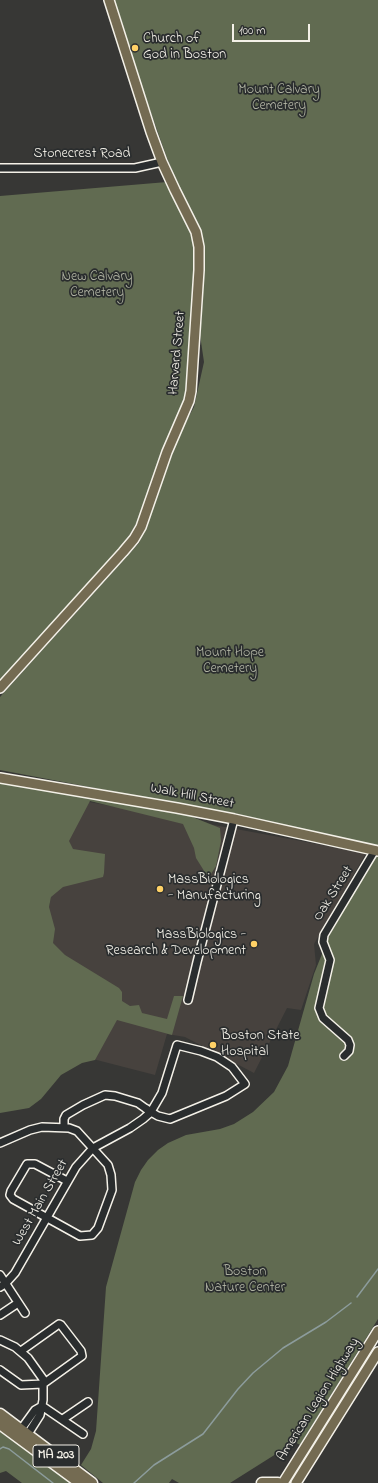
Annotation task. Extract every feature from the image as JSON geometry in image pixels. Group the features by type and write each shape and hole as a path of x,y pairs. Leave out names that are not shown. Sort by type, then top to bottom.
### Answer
{"highway":[{"name":"MA 203","path":"0,1414 22,1435 80,1483"},
{"name":"MA 203","path":"0,1424 22,1435 92,1483"},
{"path":"262,1483 278,1483"}],"main road":[{"name":"Harvard Street","path":"0,688 124,552 134,539 141,527 167,452 189,401 191,391 199,246 196,232 174,190 162,162 109,0"},
{"name":"Walk Hill Street","path":"0,778 150,803 234,819 376,851"},
{"name":"American Legion Highway","path":"284,1483 378,1331"},
{"name":"American Legion Highway","path":"296,1483 378,1352"}],"street":[{"name":"Stonecrest Road","path":"0,168 129,168 162,162"},
{"path":"188,1000 196,962 234,819"},
{"name":"Oak Street","path":"344,1056 349,1051 350,1045 348,1040 323,1018 318,1008 330,960 323,942 324,935 376,851"},
{"name":"West Main Street","path":"3,1285 15,1273 76,1167 93,1148 130,1128 151,1112 162,1093 177,1045 217,1057 232,1067 245,1084 226,1096 170,1119 163,1118 151,1112"},
{"path":"64,1128 64,1118 66,1114 105,1095 115,1096 138,1103 151,1112"},
{"path":"0,1143 30,1130 42,1127 64,1128 77,1131 108,1165 111,1175 112,1190 98,1228 92,1235 80,1236 13,1199 10,1195 24,1166 27,1164 34,1164 67,1181"},
{"path":"0,1275 3,1285 25,1313"},
{"path":"0,1315 18,1303"},
{"path":"0,1370 21,1385 43,1384 82,1356 81,1351 59,1324 20,1351"},
{"path":"0,1340 20,1351 28,1358 42,1379 42,1406"},
{"path":"63,1419 88,1402"},
{"path":"42,1406 83,1434"},
{"path":"22,1435 35,1410 42,1406"}],"shaded area":[{"path":"73,799 366,853 314,944 316,965 301,1010 287,1008 254,1073 185,1037 167,1034 155,1075 19,1040"}],"green space":[{"name":"Mount Hope Cemetery","path":"113,0 378,0 378,846 221,812 0,770 0,697 139,543 181,431 194,407 204,362 200,335 203,257 201,232 183,197 167,158 135,68 121,19"},
{"name":"New Calvary Cemetery","path":"167,182 191,232 195,258 188,381 185,403 172,427 141,515 127,540 0,682 0,196"},
{"path":"0,782 190,816 220,828 221,841 216,866 211,874 206,874 196,858 194,848 183,824 90,801 69,841 73,849 105,854 103,877 63,887 51,897 49,907 55,929 53,943 65,955 119,988 122,992 122,1001 130,1006 139,1005 142,1013 167,1019 174,996 183,996 172,1035 117,1020 95,1060 82,1063 61,1075 41,1099 29,1108 0,1113"},
{"name":"Boston Nature Center","path":"376,855 378,855 378,1319 300,1445 295,1442 230,1483 179,1483 172,1479 169,1483 103,1483 81,1465 91,1449 96,1431 106,1287 135,1182 148,1160 168,1143 186,1135 220,1129 234,1124 253,1112 274,1092 288,1066 314,974 330,934"},
{"path":"0,1429 74,1483 22,1483 6,1471 0,1473"}],"waterway":[{"path":"357,1297 378,1269"},
{"path":"134,1483 154,1465 203,1434 238,1389 253,1373 283,1348 326,1322 351,1303"},
{"path":"0,1449 3,1447 9,1449 53,1483"}],"place":[{"name":"Church of God in Boston","path":"135,48"},
{"name":"MassBiologics - Manufacturing","path":"160,889"},
{"name":"MassBiologics - Research & Development","path":"254,944"},
{"name":"Boston State Hospital","path":"213,1045"}],"park label":[{"name":"Mount Calvary Cemetery","path":"279,100"}]}
